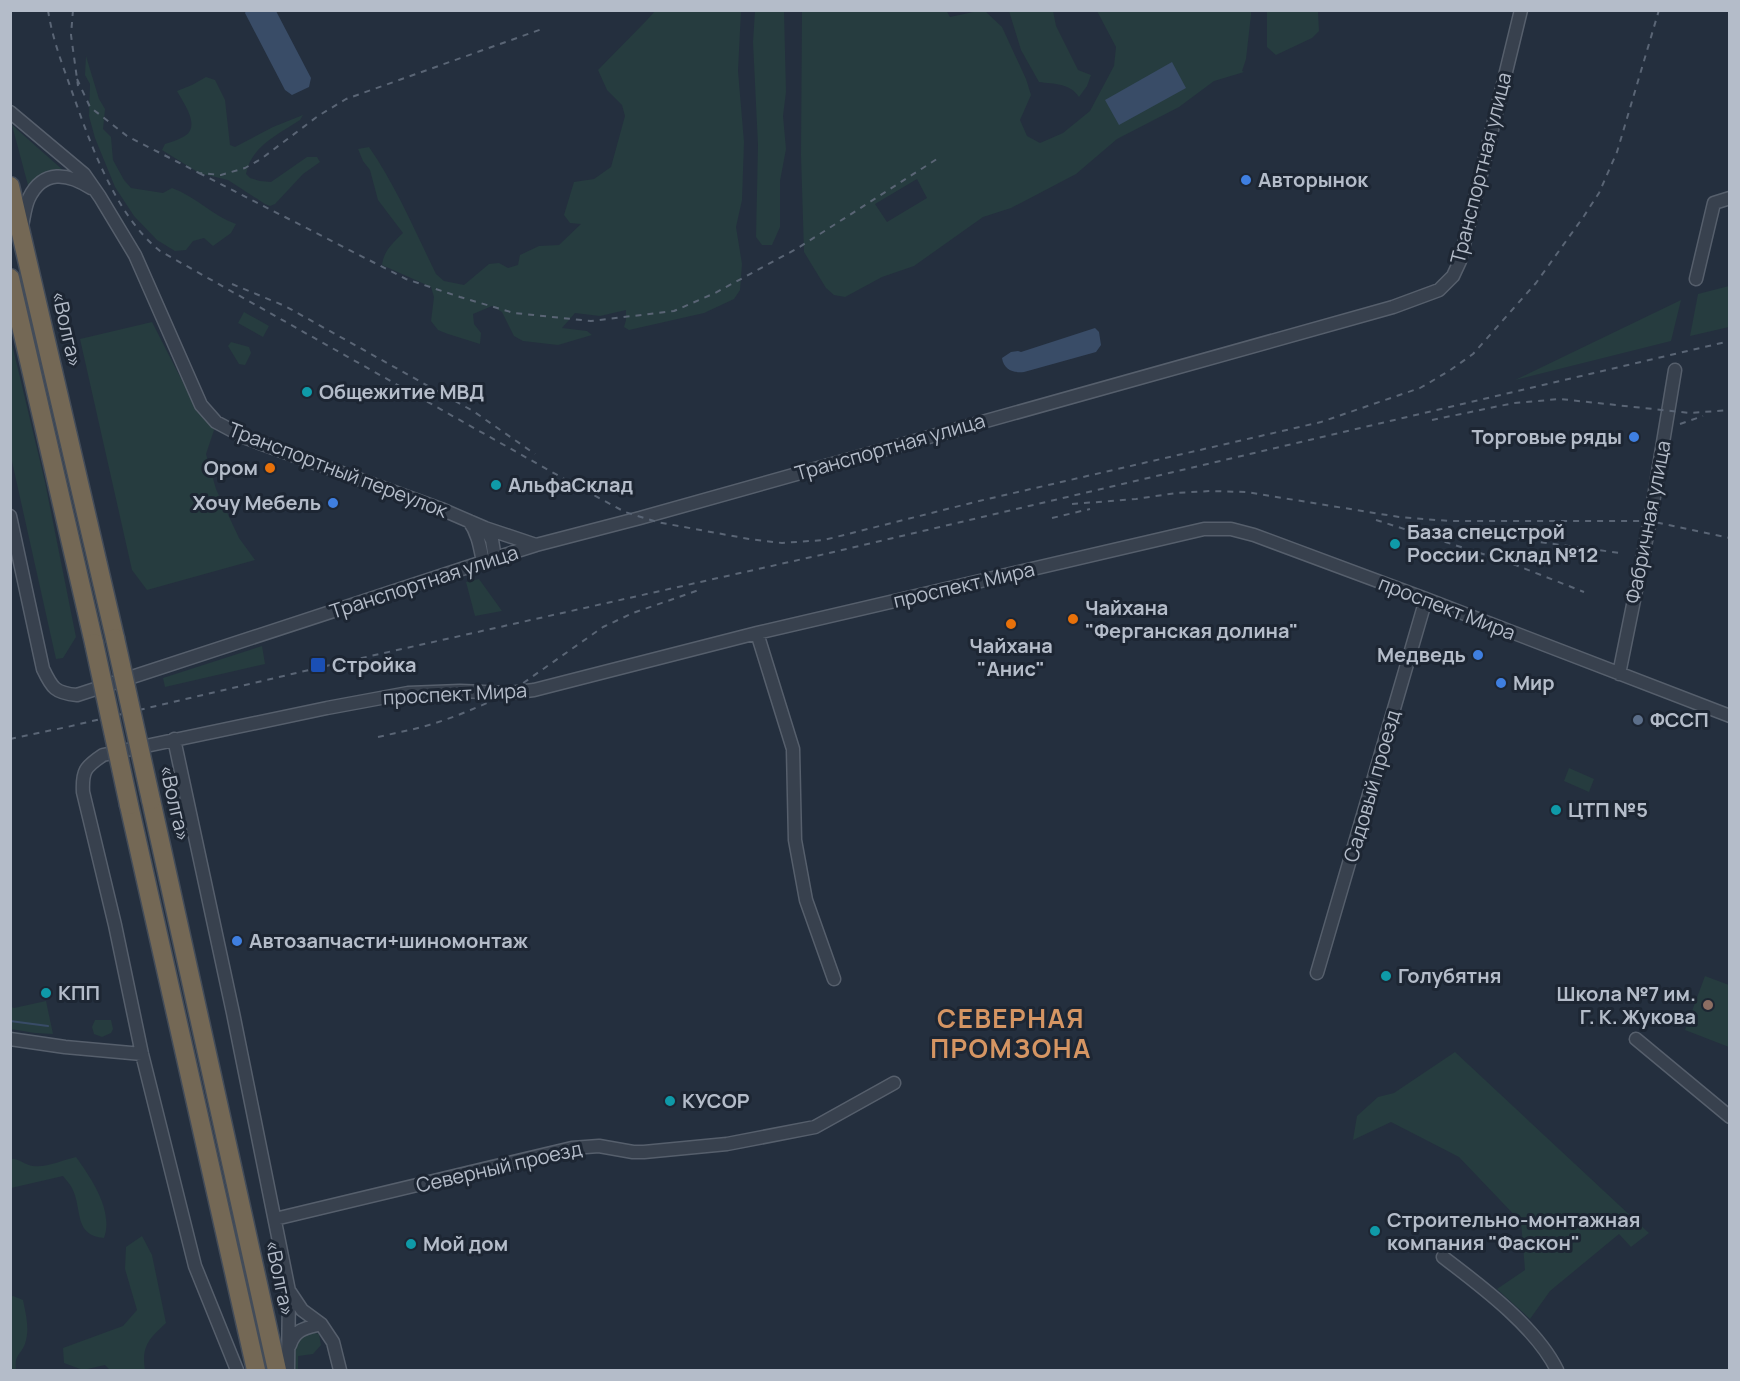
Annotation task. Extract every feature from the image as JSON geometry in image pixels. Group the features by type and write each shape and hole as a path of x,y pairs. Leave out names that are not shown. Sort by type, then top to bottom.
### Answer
{"highway":[{"name":"«Волга»","path":"10,186 115,638 277,1371"},
{"path":"10,278 94,643 256,1371"}],"street":[{"name":"Транспортная улица","path":"10,516 43,669 52,687 63,694 77,695 536,545 1393,307 1440,290 1453,276 1460,261 1521,10"},
{"name":"Транспортный переулок","path":"10,112 84,174 97,192 135,255 201,405 216,422 246,438 536,545"},
{"path":"22,238 30,197 43,180 59,176 69,177 79,180 97,192"},
{"path":"1696,279 1714,203 1730,198"},
{"name":"Фабричная улица","path":"1619,674 1650,521 1675,370"},
{"path":"469,521 489,560"},
{"path":"485,528 492,540 489,560"},
{"name":"проспект Мира","path":"237,1371 195,1266 142,1054 115,925 83,792 82,780 87,767 103,755 408,693 460,691 509,693 534,690 757,633 1204,529 1231,529 1254,535 1730,716"},
{"name":"Садовый проезд","path":"1317,973 1426,599"},
{"path":"757,633 793,749 795,840 806,900 834,979"},
{"path":"174,739 290,1291 288,1371"},
{"path":"10,1039 142,1054"},
{"path":"1636,1039 1730,1117"},
{"name":"Северный проезд","path":"275,1220 572,1148 599,1146 645,1152 727,1144 815,1126 894,1083"},
{"path":"1443,1257 1523,1323 1553,1361 1557,1371"},
{"path":"290,1291 302,1310 321,1324 333,1342 340,1371"},
{"path":"288,1349 298,1331 321,1324"}],"green space":[{"path":"946,10 950,17 985,11 1002,27 1026,79 1031,95 1020,120 1027,136 1040,143 1063,133 1090,111 1114,66 1116,47 1097,11 1251,10 1251,15 1246,59 1242,71 1244,72 1214,81 1179,107 1117,139 1076,174 1011,208 983,217 914,266 882,277 845,297 834,295 826,288 804,252 801,155 802,11","holes":["917,179 927,198 887,222 875,204"]},
{"path":"655,11 741,11 738,71 744,142 742,200 736,227 742,264 740,290 734,299 704,313 629,330 624,327 626,310 600,316 575,313 562,328 587,331 592,335 558,345 523,341 514,336 502,312 492,306 473,314 474,324 481,333 480,344 438,330 431,321 434,297 431,287 382,265 387,251 403,233 378,200 370,170 358,149 369,147 379,162 405,209 436,274 444,281 464,285 489,264 499,263 508,268 518,265 520,255 539,246 559,245 581,224 570,223 564,215 574,182 594,179 611,167 625,116 622,105 607,90 598,70"},
{"path":"755,11 784,11 786,92 783,116 786,149 780,181 780,227 772,245 762,245 756,237 758,145 753,42"},
{"path":"1009,11 1053,11 1056,26 1078,70 1091,75 1079,97 1066,87 1039,82 1021,50"},
{"path":"1267,11 1318,11 1319,31 1312,38 1276,55 1267,47"},
{"path":"86,56 99,99 105,109 103,129 111,137 113,160 124,180 131,188 163,193 172,188 236,224 231,233 213,246 204,238 193,241 186,250 175,251 157,240 134,216 115,187 95,138 89,116 90,84 85,75"},
{"path":"206,77 215,80 225,100 230,145 235,147 273,127 303,115 300,120 260,148 249,164 246,174 250,178 271,182 307,157 317,157 320,162 303,174 275,204 270,206 265,204 228,180 199,173 162,150 165,144 183,137 191,127 190,115 177,91"},
{"path":"12,125 64,171 57,172 29,189"},
{"path":"1729,286 1729,327 1690,336 1698,294"},
{"path":"1681,300 1671,341 1515,380"},
{"path":"244,312 269,326 263,337 238,323"},
{"path":"152,322 194,404 215,427 206,454 216,489 239,538 255,560 147,590 132,570 80,339"},
{"path":"11,340 45,482 76,637 63,658 56,659 11,457"},
{"path":"231,342 249,347 251,353 245,365 239,364 228,346"},
{"path":"479,579 502,611 475,616 466,582"},
{"path":"262,646 265,664 165,687 163,678"},
{"path":"1569,768 1594,779 1589,792 1564,781"},
{"name":"Школа №7 им. Г. К. Жукова","path":"1705,976 1729,985 1729,1047 1685,1030"},
{"path":"46,1001 53,1034 11,1029 11,1007"},
{"path":"95,1020 111,1020 113,1029 111,1033 102,1037 94,1034 92,1027"},
{"path":"1455,1052 1649,1233 1631,1247 1619,1234 1550,1291 1530,1319 1497,1289 1525,1270 1521,1222 1459,1157 1391,1122 1353,1140 1357,1116 1378,1097 1394,1093"},
{"path":"76,1157 94,1185 103,1206 106,1217 104,1238 94,1236 83,1227 72,1188 63,1176 11,1188 11,1159 38,1166"},
{"path":"142,1236 152,1255 166,1323 145,1349 145,1370 110,1370 105,1365 83,1370 64,1363 63,1348 123,1326 137,1310 125,1269 126,1247"},
{"path":"10,1297 23,1300 27,1333 25,1344 17,1358 16,1370 10,1370"},
{"path":"312,1332 319,1334 321,1345 313,1354 298,1356 298,1370 292,1370 293,1350 299,1337"}],"water":[{"path":"246,11 276,11 311,78 309,87 292,95 285,90"},
{"path":"1172,62 1186,88 1119,125 1105,100"},
{"path":"1095,328 1099,332 1101,345 1096,352 1024,372 1010,370 1003,362 1002,358 1011,352 1021,352"}],"waterway":[{"path":"10,1021 48,1026"}],"railway":[{"path":"48,10 63,67 105,175 129,217 160,251 625,512 657,522 782,543 824,540 979,501 1321,422 1420,388 1449,371 1473,354 1536,283 1599,193 1617,152 1659,10"},
{"path":"73,10 71,35 78,86"},
{"path":"77,79 90,107 127,136 199,173 221,175 245,168 261,159 318,116 346,99 542,29"},
{"path":"199,173 406,279 514,313 591,321 674,311 715,293 798,248 940,157"},
{"path":"232,284 285,306 473,411 535,454"},
{"path":"10,739 825,554 1730,341"},
{"path":"1432,420 1514,403 1560,399 1690,413 1730,410"},
{"path":"1680,424 1703,416"},
{"path":"1072,504 1176,493 1246,492 1399,517 1449,521 1650,521 1730,538"},
{"path":"1052,518 1090,509"},
{"path":"1376,520 1508,562 1584,592"},
{"path":"1446,527 1620,553"},
{"path":"378,737 439,722 509,693 603,627 633,613 699,590"}],"place":[{"name":"Авторынок","path":"1246,180"},
{"name":"Общежитие МВД","path":"307,392"},
{"name":"Торговые ряды","path":"1634,437"},
{"name":"Ором","path":"270,468"},
{"name":"АльфаСклад","path":"496,485"},
{"name":"Хочу Мебель","path":"333,503"},
{"name":"База спецстрой России. Склад №12","path":"1395,544"},
{"name":"Чайхана \"Ферганская долина\"","path":"1073,619"},
{"name":"Чайхана \"Анис\"","path":"1011,624"},
{"name":"Медведь","path":"1478,655"},
{"name":"Стройка","path":"318,665"},
{"name":"Мир","path":"1501,683"},
{"name":"ФССП","path":"1638,720"},
{"name":"ЦТП №5","path":"1556,810"},
{"name":"Автозапчасти+шиномонтаж","path":"237,941"},
{"name":"Голубятня","path":"1386,976"},
{"name":"КПП","path":"46,993"},
{"name":"Школа №7 им. Г. К. Жукова","path":"1708,1005"},
{"name":"КУСОР","path":"670,1101"},
{"name":"Строительно-монтажная компания \"Фаскон\"","path":"1375,1231"},
{"name":"Мой дом","path":"411,1244"}],"district":[{"name":"СЕВЕРНАЯ ПРОМЗОНА","path":"1011,1034"}]}
